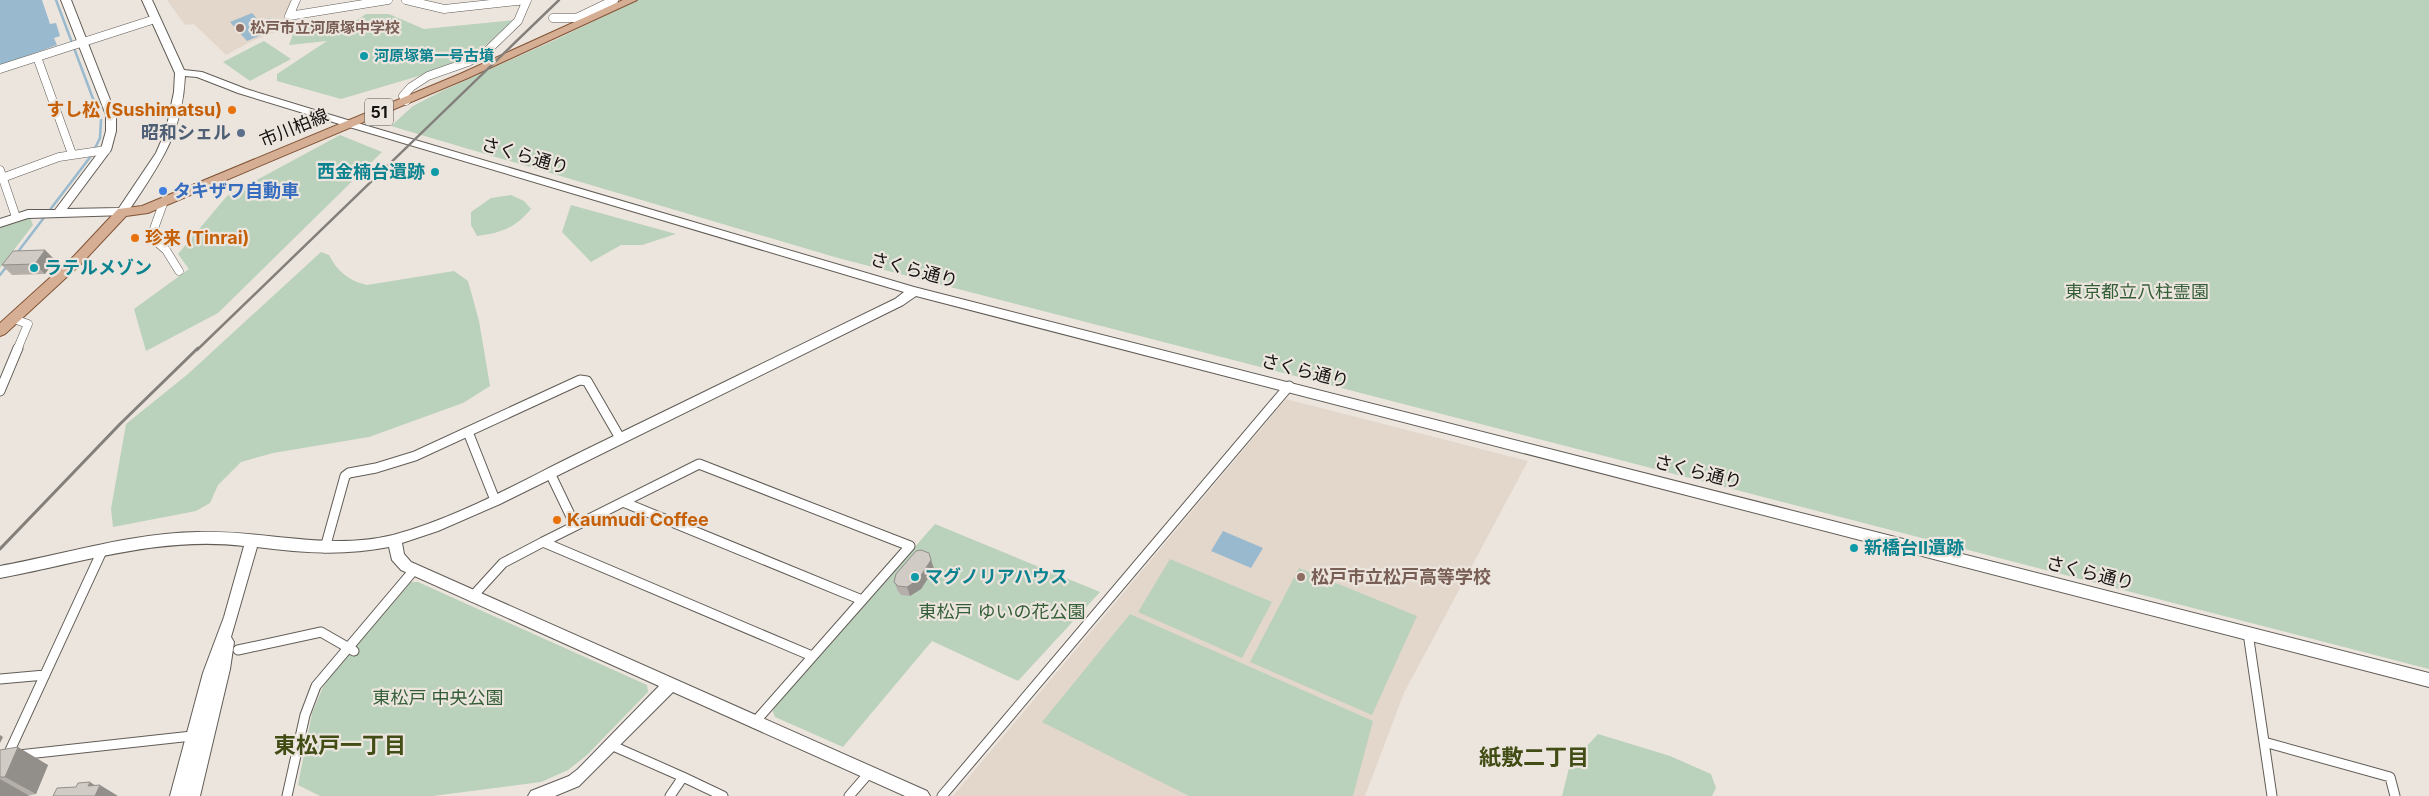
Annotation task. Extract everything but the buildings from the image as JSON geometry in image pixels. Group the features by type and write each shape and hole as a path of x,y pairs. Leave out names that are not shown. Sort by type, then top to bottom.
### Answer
{"main road":[{"name":"市川柏線","path":"122,212 144,210 406,101 632,0"},
{"path":"0,331 60,278 103,235 122,212"}],"street":[{"path":"52,213 102,150 111,132 111,115 80,44 66,0"},
{"path":"0,223 16,217 52,213 122,212 148,176 171,130 179,92 180,73 169,45 146,0"},
{"path":"296,0 289,16 388,0"},
{"path":"335,8 340,0"},
{"path":"406,0 438,9 481,3 527,0 525,13 520,20 487,51 463,64 416,81 403,96 406,101"},
{"path":"438,9 440,0"},
{"path":"553,18 576,18 614,0"},
{"path":"0,70 155,19"},
{"path":"37,57 72,154"},
{"name":"さくら通り","path":"180,73 198,74 242,91 350,124 914,291 2429,680"},
{"path":"16,217 1,174 72,154 102,150"},
{"path":"164,201 151,237 166,250 179,271"},
{"path":"0,572 143,542 185,538 325,548 395,542 442,525 495,500 899,302 914,291"},
{"path":"0,391 28,324 14,319"},
{"path":"325,548 345,476 349,473 376,468 415,456 580,380 587,381 620,438"},
{"path":"942,796 1289,386"},
{"path":"468,432 495,500"},
{"path":"472,597 503,563 699,464 910,546 754,723"},
{"path":"550,473 575,525"},
{"path":"623,502 862,600"},
{"path":"178,796 192,736 210,673 231,617 252,542"},
{"path":"395,542 397,556 406,566 414,570 754,723 922,796"},
{"path":"543,542 812,656"},
{"path":"0,772 4,757 45,675 102,551"},
{"path":"287,796 309,701 316,686 351,650 414,570"},
{"path":"192,796 223,669 231,617"},
{"path":"238,650 321,632 351,650"},
{"path":"2248,633 2272,796"},
{"path":"0,680 45,675"},
{"path":"536,796 574,781 613,746 670,685"},
{"path":"4,757 192,736"},
{"path":"2264,742 2390,777 2395,796"},
{"path":"613,746 722,796"},
{"path":"849,796 869,773"},
{"path":"670,796 683,778"}],"shaded area":[{"name":"松戸市立河原塚中学校","path":"167,0 292,0 281,30 252,41 226,55 194,24 185,25"},
{"name":"松戸市立松戸高等学校","path":"1286,399 1528,461 1404,693 1365,796 953,796"}],"green space":[{"name":"東京都立八柱霊園","path":"638,0 2429,0 2429,669 838,258 391,126 413,106 442,91"},
{"path":"366,14 389,14 424,29 515,20 466,62 341,99 277,81 277,74 327,41 289,45 295,29 344,23 342,30"},
{"path":"264,41 291,59 250,81 223,62"},
{"path":"340,135 382,152 218,313 146,351 134,309 189,269 178,254 227,196"},
{"path":"511,195 524,201 531,209 519,221 507,228 477,236 471,225 471,212 491,198"},
{"path":"571,205 676,234 642,245 621,245 591,262 562,232"},
{"path":"30,217 33,225 0,268 0,227"},
{"path":"321,252 329,255 344,274 355,281 367,285 454,271 468,281 479,321 490,386 463,403 369,437 273,453 241,462 218,485 210,503 196,511 113,527 111,509 126,424 188,374"},
{"name":"東松戸 ゆいの花公園","path":"935,524 1100,592 1018,681 932,641 843,747 775,717 772,709"},
{"path":"1170,559 1272,602 1242,658 1138,612"},
{"path":"1299,568 1417,616 1372,715 1250,662"},
{"name":"東松戸 中央公園","path":"411,582 418,582 647,685 648,692 587,755 568,770 541,782 433,796 320,796 298,785 312,713 323,687 333,672"},
{"path":"1130,614 1373,721 1353,796 1189,796 1042,722"},
{"path":"1598,734 1670,756 1711,774 1716,788 1712,796 1562,796 1570,764"}],"water":[{"path":"0,0 42,0 50,24 56,23 60,36 54,38 57,45 0,66"},
{"path":"252,13 260,22 270,18 278,28 247,41 230,22"},
{"path":"1223,531 1263,548 1251,568 1211,551"}],"waterway":[{"path":"17,253 91,156 100,138 101,120 56,0"},
{"path":"0,275 7,266"}],"railway":[{"path":"197,350 559,0"},
{"path":"0,549 120,424 198,348"}],"place":[{"name":"松戸市立河原塚中学校","path":"240,28"},
{"name":"河原塚第一号古墳","path":"364,56"},
{"name":"すし松 (Sushimatsu)","path":"232,110"},
{"name":"昭和シェル","path":"241,133"},
{"name":"西金楠台遺跡","path":"435,172"},
{"name":"タキザワ自動車","path":"163,191"},
{"name":"珍来 (Tinrai)","path":"135,238"},
{"name":"ラテルメゾン","path":"34,268"},
{"name":"Kaumudi Coffee","path":"557,520"},
{"name":"新橋台Ⅱ遺跡","path":"1854,548"},
{"name":"マグノリアハウス","path":"915,577"},
{"name":"松戸市立松戸高等学校","path":"1301,577"}],"district":[{"name":"東松戸一丁目","path":"340,745"},
{"name":"紙敷二丁目","path":"1534,757"}]}
